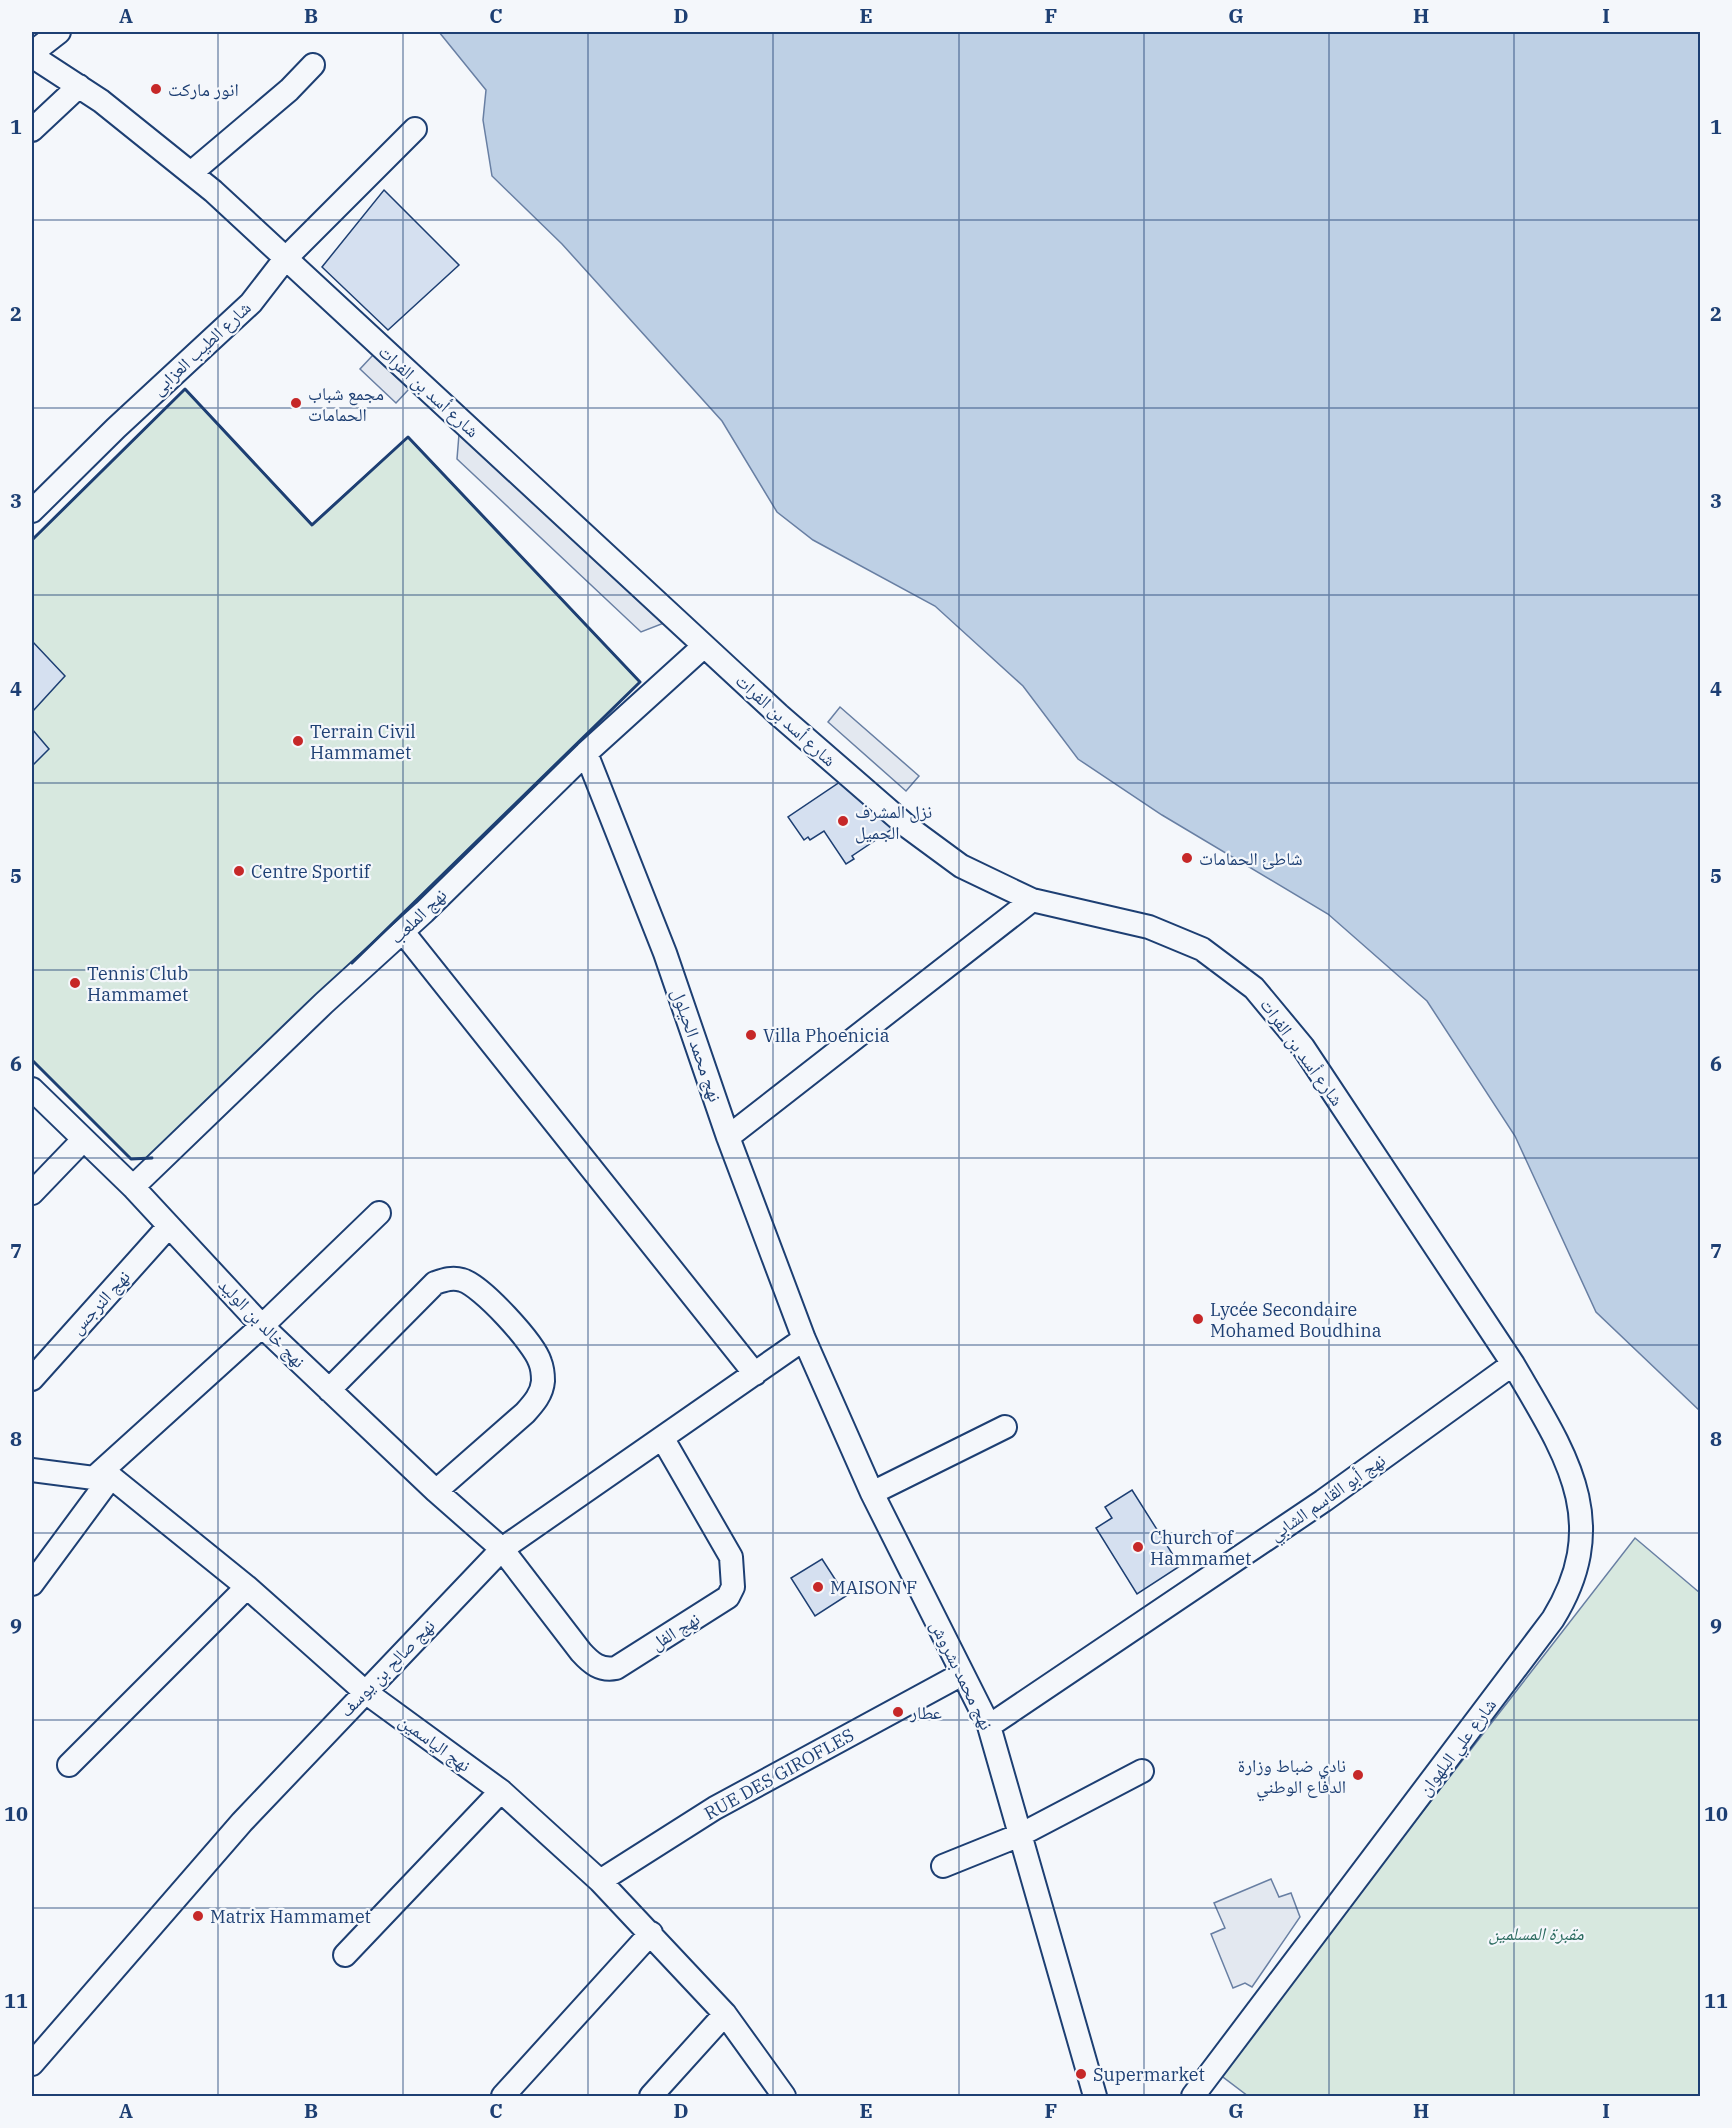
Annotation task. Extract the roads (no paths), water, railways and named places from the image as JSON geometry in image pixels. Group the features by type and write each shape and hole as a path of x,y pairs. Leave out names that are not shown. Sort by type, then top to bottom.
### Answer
{"street":[{"path":"32,54 60,32"},
{"name":"شارع أسد بن الفرات","path":"32,54 78,86 190,173 704,646 908,827 961,866 1032,900 1149,927 1202,949 1254,988 1303,1047 1513,1364"},
{"path":"190,173 281,97 313,65"},
{"path":"32,130 78,86"},
{"name":"شارع الطيب العزابى","path":"32,511 116,428 251,303 285,259 415,129"},
{"name":"نهج الملعب","path":"133,1187 324,1003 403,932 586,753 704,646"},
{"name":"نهج محمد الحيلول","path":"586,753 665,953 728,1137 804,1339"},
{"path":"728,1137 1032,900"},
{"path":"403,932 755,1374"},
{"name":"نهج خالد بن الوليد","path":"32,1089 133,1187 262,1326 436,1491 501,1549"},
{"path":"32,1193 83,1140"},
{"path":"32,1584 103,1478 379,1213"},
{"name":"نهج النرجس","path":"32,1379 169,1226"},
{"path":"329,1390 435,1283 448,1279 462,1280 484,1294 531,1346 540,1362 543,1381 537,1399 525,1413 436,1491"},
{"name":"نهج صالح بن يوسف","path":"32,2064 242,1822 501,1549 663,1439 804,1339"},
{"name":"نهج محمد بشروش","path":"804,1339 872,1493 989,1726 1095,2097"},
{"name":"نهج أبو القاسم الشابي","path":"989,1726 1303,1514 1513,1364"},
{"name":"شارع علي البلهوان","path":"1193,2097 1553,1620 1569,1593 1577,1569 1581,1538 1580,1507 1574,1480 1558,1444 1513,1364"},
{"path":"872,1493 1005,1427"},
{"name":"نهج الفل","path":"501,1549 581,1652 589,1661 607,1669 616,1668 728,1597 734,1587 731,1557 663,1439"},
{"path":"32,1470 103,1478"},
{"name":"نهج الياسمين","path":"103,1478 247,1587 364,1691 501,1791 600,1881 651,1933 725,2014 784,2097"},
{"path":"69,1765 247,1587"},
{"name":"RUE DES GIROFLES","path":"600,1881 715,1808 962,1674"},
{"path":"943,1866 1020,1835 1142,1771"},
{"path":"345,1955 501,1791"},
{"path":"503,2097 651,1933"},
{"path":"651,2097 725,2014"}],"water":[{"path":"439,32 1700,32 1700,1411 1596,1312 1515,1136 1427,1001 1328,914 1162,815 1078,759 1023,686 935,606 813,540 777,512 722,421 562,244 492,176 483,120 486,90"}],"place":[{"name":"انور ماركت","path":"156,89"},
{"name":"مجمع شباب الحمامات","path":"296,403"},
{"name":"Terrain Civil Hammamet","path":"298,741"},
{"name":"نزل المشرف الجميل","path":"843,821"},
{"name":"شاطئ الحمامات","path":"1187,858"},
{"name":"Centre Sportif","path":"239,871"},
{"name":"Tennis Club Hammamet","path":"75,983"},
{"name":"Villa Phoenicia","path":"751,1035"},
{"name":"Lycée Secondaire Mohamed Boudhina","path":"1198,1319"},
{"name":"Church of Hammamet","path":"1138,1547"},
{"name":"MAISON F","path":"818,1587"},
{"name":"عطار","path":"898,1712"},
{"name":"نادي ضباط وزارة الدفاع الوطني","path":"1358,1775"},
{"name":"Matrix Hammamet","path":"198,1916"},
{"name":"Supermarket","path":"1081,2074"}],"park label":[{"name":"مقبرة المسلمين","path":"1536,1933"}]}
